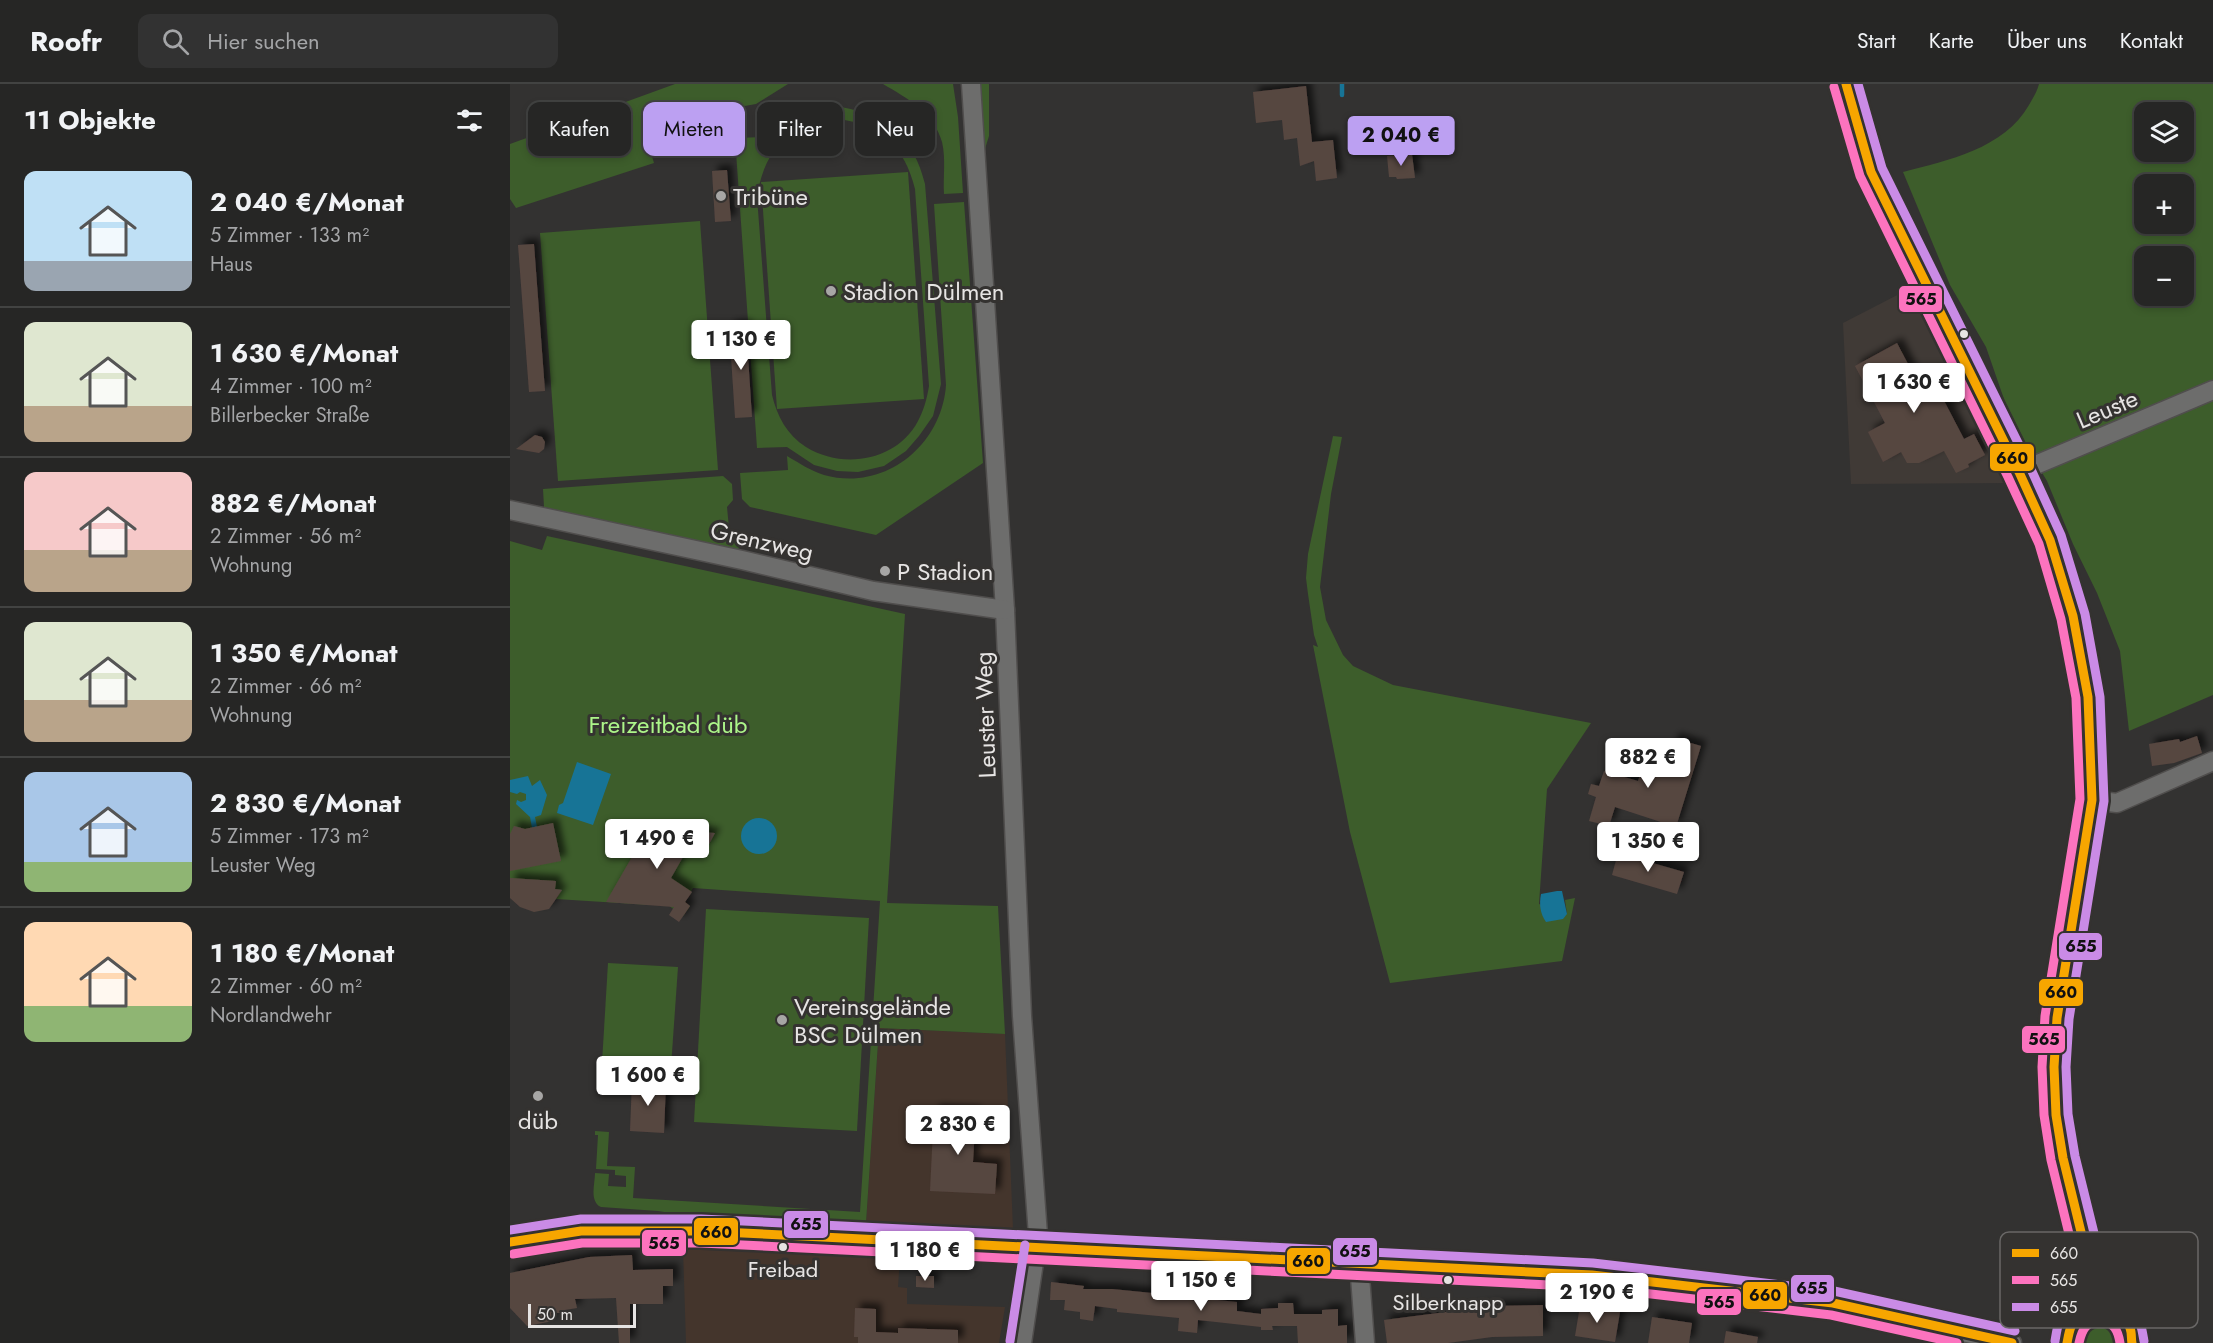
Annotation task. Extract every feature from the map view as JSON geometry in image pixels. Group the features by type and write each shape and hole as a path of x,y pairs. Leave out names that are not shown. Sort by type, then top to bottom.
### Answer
{"main road":[{"path":"1846,84 1871,172 2019,472 2050,540 2073,616 2088,697 2092,800 2056,1028 2054,1067 2056,1115 2063,1158 2081,1232"},
{"path":"2067,1343 2070,1328"},
{"path":"2130,1328 2132,1343"}],"street":[{"name":"Leuster Weg","path":"971,84 1005,610 1022,1016 1038,1235 1022,1343"},
{"name":"Leuste","path":"2019,472 2213,390"},
{"name":"Grenzweg","path":"510,510 873,591 1005,610"},
{"path":"2092,800 2117,803 2213,761"},
{"path":"510,1242 553,1232 620,1229 713,1231 1592,1275 1833,1303 2012,1343"},
{"path":"1359,1263 1365,1343"}],"shaded area":[{"path":"1909,289 2010,483 1851,484 1843,323"},
{"path":"879,1028 1005,1034 1013,1229 866,1223"},
{"path":"683,1249 900,1258 898,1287 907,1288 907,1304 1005,1307 999,1343 686,1343"}],"green space":[{"path":"675,84 788,84 756,104 745,106 745,102 643,102 643,156 652,156 654,163 516,208 510,199 510,144 528,137 528,156 631,156 631,102 626,102"},
{"path":"883,84 953,84 958,117 963,193 944,194 943,148 935,127 935,102 911,102"},
{"path":"979,84 989,84 989,136 984,152"},
{"path":"2039,84 2213,84 2213,695 2129,731 2120,651 2097,593 2073,544 2047,481 2005,402 1986,347 1950,285 1903,172 1956,157 1990,142 2018,120 2035,95"},
{"path":"843,108 855,110 855,123 843,120"},
{"path":"757,137 757,156 771,156 757,197 772,395 784,424 793,437 806,447 836,458 868,458 883,453 909,435 922,413 929,386 915,189 911,174 901,156 915,156 920,168 925,184 941,384 933,416 906,451 884,466 858,472 837,471 814,465 787,447 757,448 736,156 745,156 745,138"},
{"path":"908,172 924,399 777,409 761,182"},
{"path":"964,202 983,463 876,535 750,507 742,499 740,473 788,470 787,456 824,475 847,478 868,477 888,470 906,459 922,444 934,427 942,407 946,385 934,204"},
{"path":"700,221 718,470 558,481 540,233"},
{"path":"1333,436 1342,437 1331,494 1320,587 1326,620 1343,655 1353,666 1393,685 1591,723 1547,789 1539,904 1567,914 1565,900 1575,898 1562,961 1390,983 1350,832 1313,645 1318,647 1314,635 1306,578 1308,554"},
{"path":"723,476 732,484 733,500 727,507 729,528 737,536 739,551 544,507 543,489"},
{"name":"Freizeitbad düb","path":"547,536 905,614 887,903 998,906 1005,1034 879,1028 866,1223 689,1216 658,1211 601,1207 595,1201 595,1173 609,1174 608,1186 626,1187 626,1176 615,1175 615,1170 596,1169 598,1135 595,1135 595,1131 609,1132 607,1166 635,1167 633,1198 860,1212 880,901 693,888 685,902 690,906 683,916 657,897 651,905 556,899 561,891 510,888 510,541 542,550"},
{"name":"Vereinsgelände BSC Dülmen","path":"706,909 869,918 857,1131 694,1122"},
{"path":"608,963 678,967 671,1067 602,1063"},
{"path":"2080,1328 2120,1328 2123,1343 2076,1343 2077,1331"}],"water":[{"path":"577,762 611,774 593,825 557,813 559,805 563,803"},
{"path":"528,776 532,786 540,780 547,795 541,815 535,817 537,827 532,828 530,817 516,804 517,800 521,802 526,800 526,794 510,792 510,780"},
{"path":"759,818 772,823 777,836 772,849 759,854 746,849 741,836 746,823"},
{"path":"1562,891 1567,914 1563,919 1546,922 1540,909 1541,894"}],"building":[{"path":"1306,86 1312,142 1333,140 1337,178 1316,181 1314,161 1300,166 1297,138 1284,140 1282,120 1256,123 1253,92"},
{"path":"1412,154 1415,178 1389,177 1387,156"},
{"name":"Tribüne","path":"727,170 731,221 715,222 712,171"},
{"path":"534,244 545,391 529,392 518,245"},
{"path":"746,325 752,417 735,418 729,326"},
{"path":"1897,343 1918,383 1940,371 1948,387 1939,391 1964,439 1974,434 1985,455 1968,464 1969,467 1956,473 1944,451 1919,463 1907,463 1901,452 1883,462 1868,432 1885,423 1855,366"},
{"path":"535,435 542,437 545,442 544,449 539,453 516,449"},
{"path":"2197,736 2202,753 2174,763 2152,766 2149,744 2179,739 2180,742"},
{"path":"1674,738 1701,746 1676,827 1615,807 1609,826 1589,821 1596,797 1588,794 1591,784 1599,786 1604,771 1638,781 1642,769 1662,775"},
{"path":"553,823 561,861 510,871 510,834 514,826 525,829"},
{"path":"667,830 715,833 707,848 693,846 687,850 671,878 692,892 685,902 690,906 679,922 669,915 674,907 606,902 636,850 621,851 633,831 665,833"},
{"path":"1618,853 1684,872 1677,894 1612,875"},
{"path":"510,878 556,881 555,889 562,890 549,909 534,912 520,907 510,898"},
{"path":"632,1081 666,1083 664,1133 630,1131"},
{"path":"934,1110 976,1112 973,1162 997,1164 995,1194 930,1191"},
{"path":"632,1255 633,1270 673,1269 673,1286 663,1286 663,1304 630,1304 630,1343 619,1343 616,1298 575,1299 577,1308 551,1313 553,1321 527,1326 510,1308 510,1273 589,1257"},
{"path":"916,1276 934,1276 934,1288 916,1287"},
{"path":"1051,1282 1084,1286 1083,1289 1112,1289 1172,1295 1172,1298 1208,1302 1208,1299 1237,1302 1237,1311 1261,1314 1261,1309 1278,1308 1278,1303 1293,1303 1294,1314 1322,1314 1322,1310 1338,1309 1338,1326 1347,1325 1347,1343 1298,1343 1297,1326 1272,1326 1273,1330 1261,1330 1261,1327 1198,1320 1197,1333 1178,1331 1179,1318 1117,1312 1117,1309 1095,1306 1093,1321 1080,1319 1080,1312 1064,1310 1065,1300 1050,1300"},
{"path":"1543,1305 1543,1336 1492,1337 1448,1343 1387,1343 1384,1320 1492,1306"},
{"path":"1580,1306 1620,1312 1615,1342 1575,1336"},
{"path":"855,1308 876,1309 876,1332 898,1333 898,1328 958,1330 958,1343 858,1343 858,1337 854,1337"},
{"path":"1652,1317 1692,1323 1689,1343 1648,1343"},
{"path":"1726,1331 1758,1337 1757,1343 1724,1343"}],"waterway":[{"path":"1342,84 1342,95"}],"transit line":[{"name":"660","path":"1846,84 1871,172 2019,472 2050,540 2073,616 2088,697 2092,800 2057,1018 2054,1067 2056,1115 2063,1158 2081,1232"},
{"name":"655","path":"1858,84 1882,168 2030,467 2061,535 2085,614 2100,697 2104,801 2069,1019 2066,1067 2068,1114 2075,1156 2094,1232"},
{"name":"565","path":"1834,87 1860,176 2039,544 2061,619 2076,698 2080,799 2045,1016 2042,1067 2044,1115 2051,1160 2069,1232"},
{"name":"655","path":"510,1230 581,1219 701,1219 1593,1263 1834,1291 2000,1328"},
{"name":"660","path":"510,1242 581,1231 701,1231 1592,1275 1833,1303 2012,1343"},
{"name":"565","path":"513,1254 582,1243 701,1243 1591,1287 1831,1315 1957,1343"},
{"name":"655","path":"1010,1341 1025,1245"},
{"name":"655","path":"2001,1328 2015,1331"},
{"name":"655","path":"2055,1341 2058,1328"},
{"name":"660","path":"2067,1343 2071,1328"},
{"name":"565","path":"2079,1343 2085,1328"},
{"name":"565","path":"2115,1328 2120,1343"},
{"name":"660","path":"2130,1328 2132,1343"},
{"name":"655","path":"2141,1328 2144,1341"}],"place":[{"name":"Tribüne","path":"721,196"},
{"name":"Stadion Dülmen","path":"831,291"},
{"name":"P Stadion","path":"885,571"},
{"name":"Vereinsgelände BSC Dülmen","path":"782,1020"},
{"name":"düb","path":"538,1096"},
{"name":"Freibad","path":"783,1247"},
{"name":"Silberknapp","path":"1448,1280"}]}
